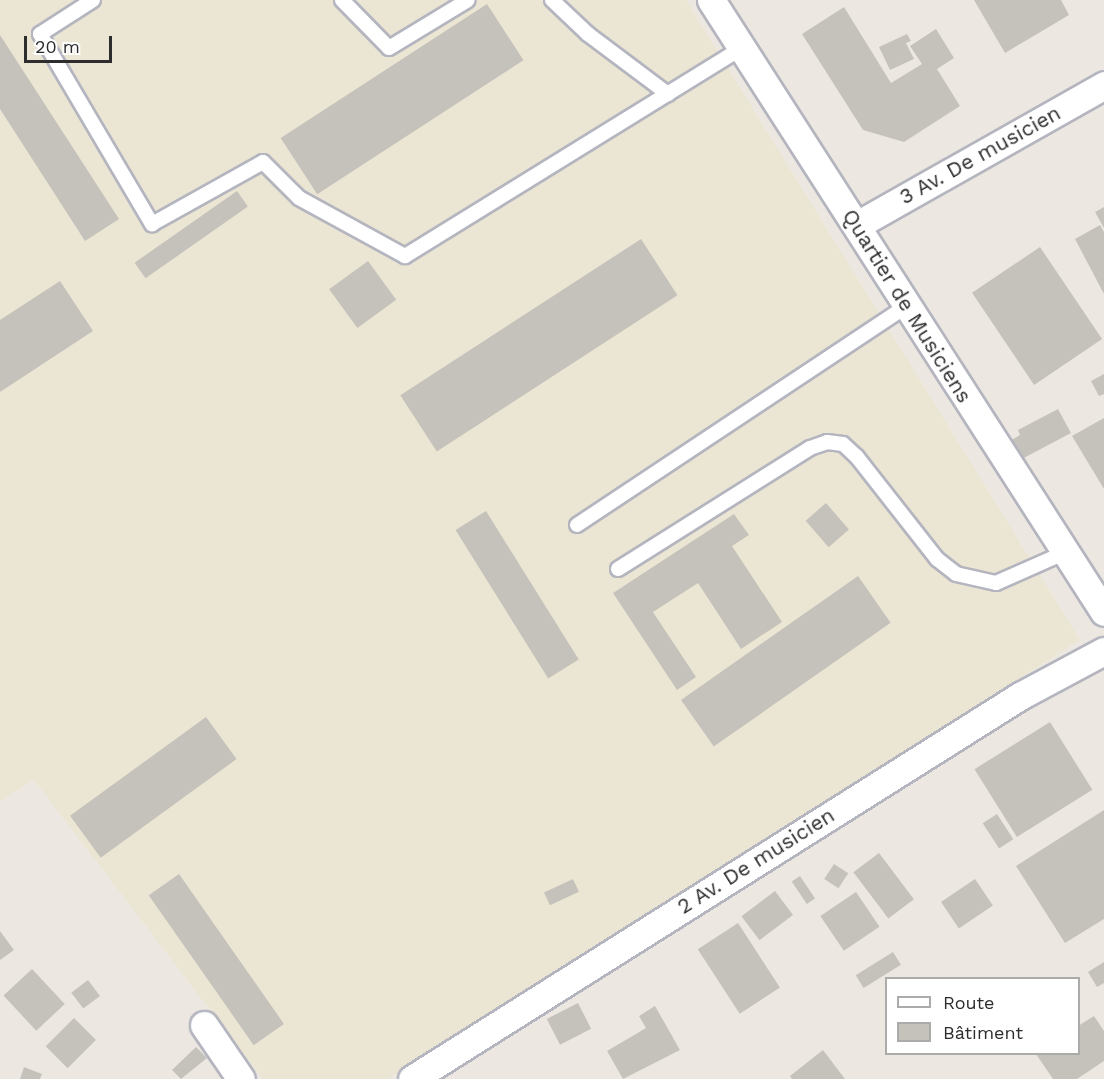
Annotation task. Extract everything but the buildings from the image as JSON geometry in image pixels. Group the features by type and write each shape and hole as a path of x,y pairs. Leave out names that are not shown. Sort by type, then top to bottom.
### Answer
{"street":[{"name":"Quartier de Musiciens","path":"711,0 740,49 857,225 1064,553 1104,612"},
{"name":"3 Av. De musicien","path":"857,225 1104,85"},
{"name":"2 Av. De musicien","path":"412,1079 1020,696 1104,651"},
{"path":"204,1025 240,1079"}],"lane":[{"path":"93,0 40,34 152,224 263,162 299,198 405,256 740,49"},
{"path":"342,0 389,48 468,0"},
{"path":"552,0 588,34 668,94"},
{"path":"577,525 907,306"},
{"path":"618,569 810,448 827,442 843,444 857,457 937,559 956,574 996,583 1064,553"}],"shaded area":[{"path":"0,0 686,0 1080,640 388,1079 263,1079 34,780 0,801"}]}
